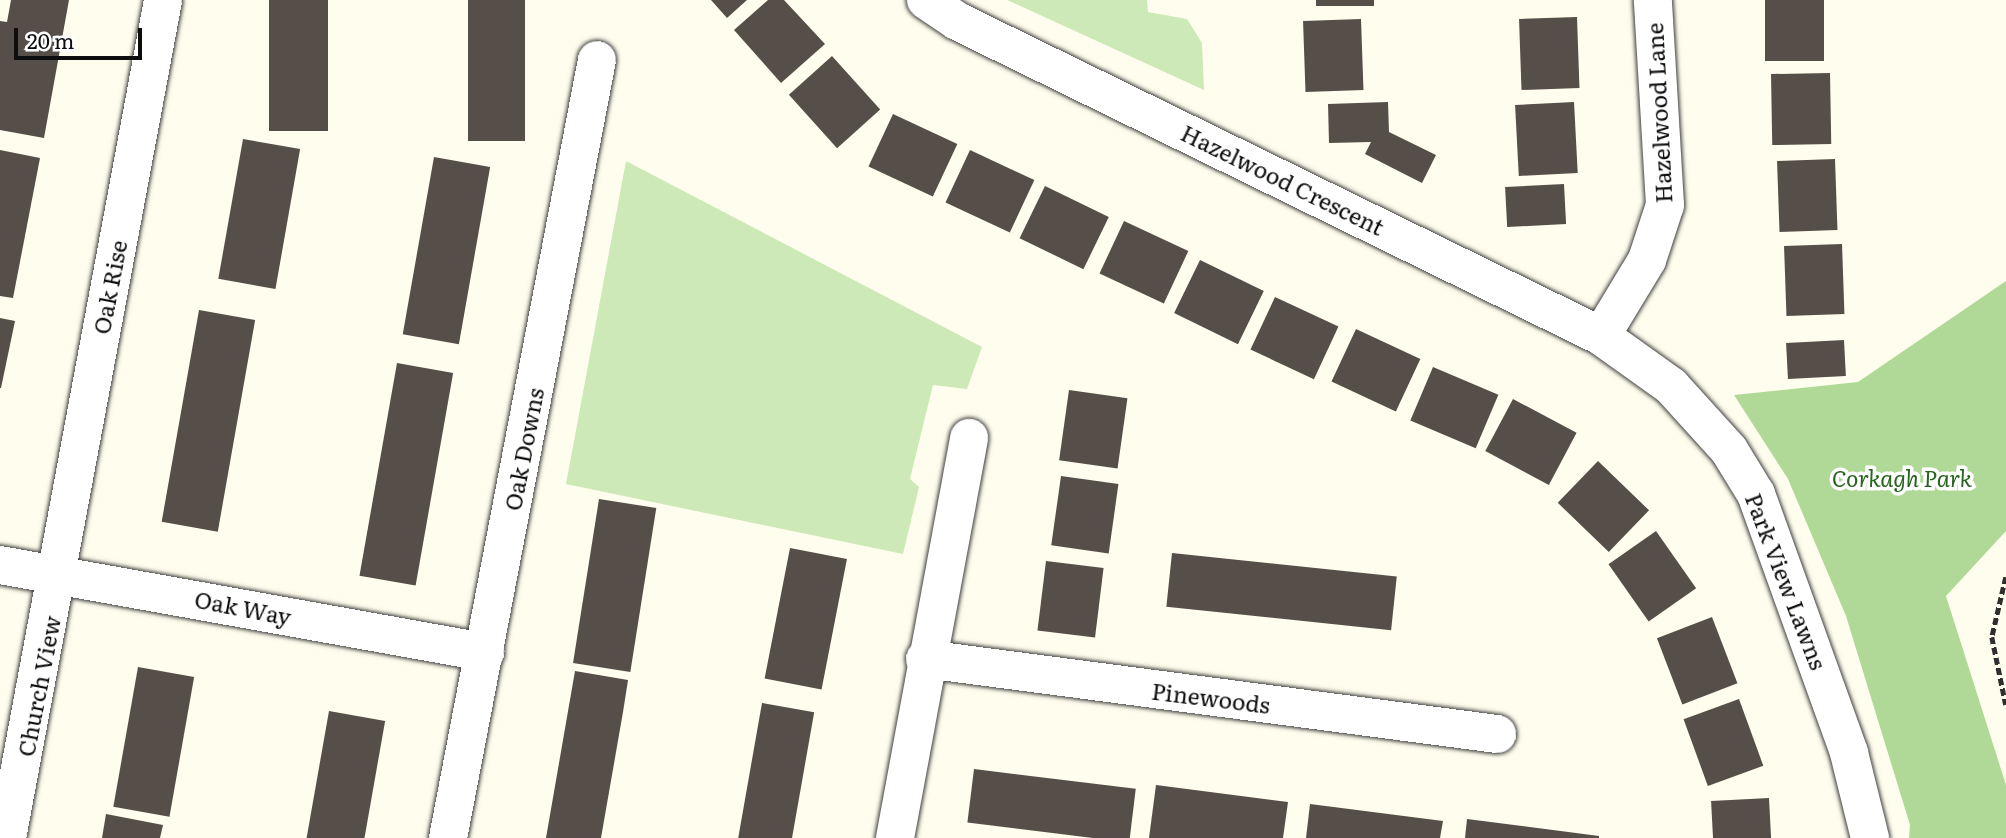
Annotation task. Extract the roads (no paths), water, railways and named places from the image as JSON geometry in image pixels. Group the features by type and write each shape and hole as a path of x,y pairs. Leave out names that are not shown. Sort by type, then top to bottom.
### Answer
{"street":[{"name":"Oak Rise","path":"57,574 163,0"},
{"name":"Hazelwood Crescent","path":"926,0 957,21 1601,336 1638,363"},
{"name":"Hazelwood Lane","path":"1601,336 1647,260 1665,205 1653,0"},
{"name":"Oak Downs","path":"448,838 597,60"},
{"name":"Park View Lawns","path":"1638,363 1671,386 1712,432 1756,494 1849,753 1870,838"},
{"path":"895,838 925,659 969,438"},
{"name":"Oak Way","path":"0,565 485,652"},
{"name":"Church View","path":"7,838 57,574"},
{"name":"Pinewoods","path":"925,659 1497,734"}],"park label":[{"name":"Corkagh Park","path":"1902,477"}]}
